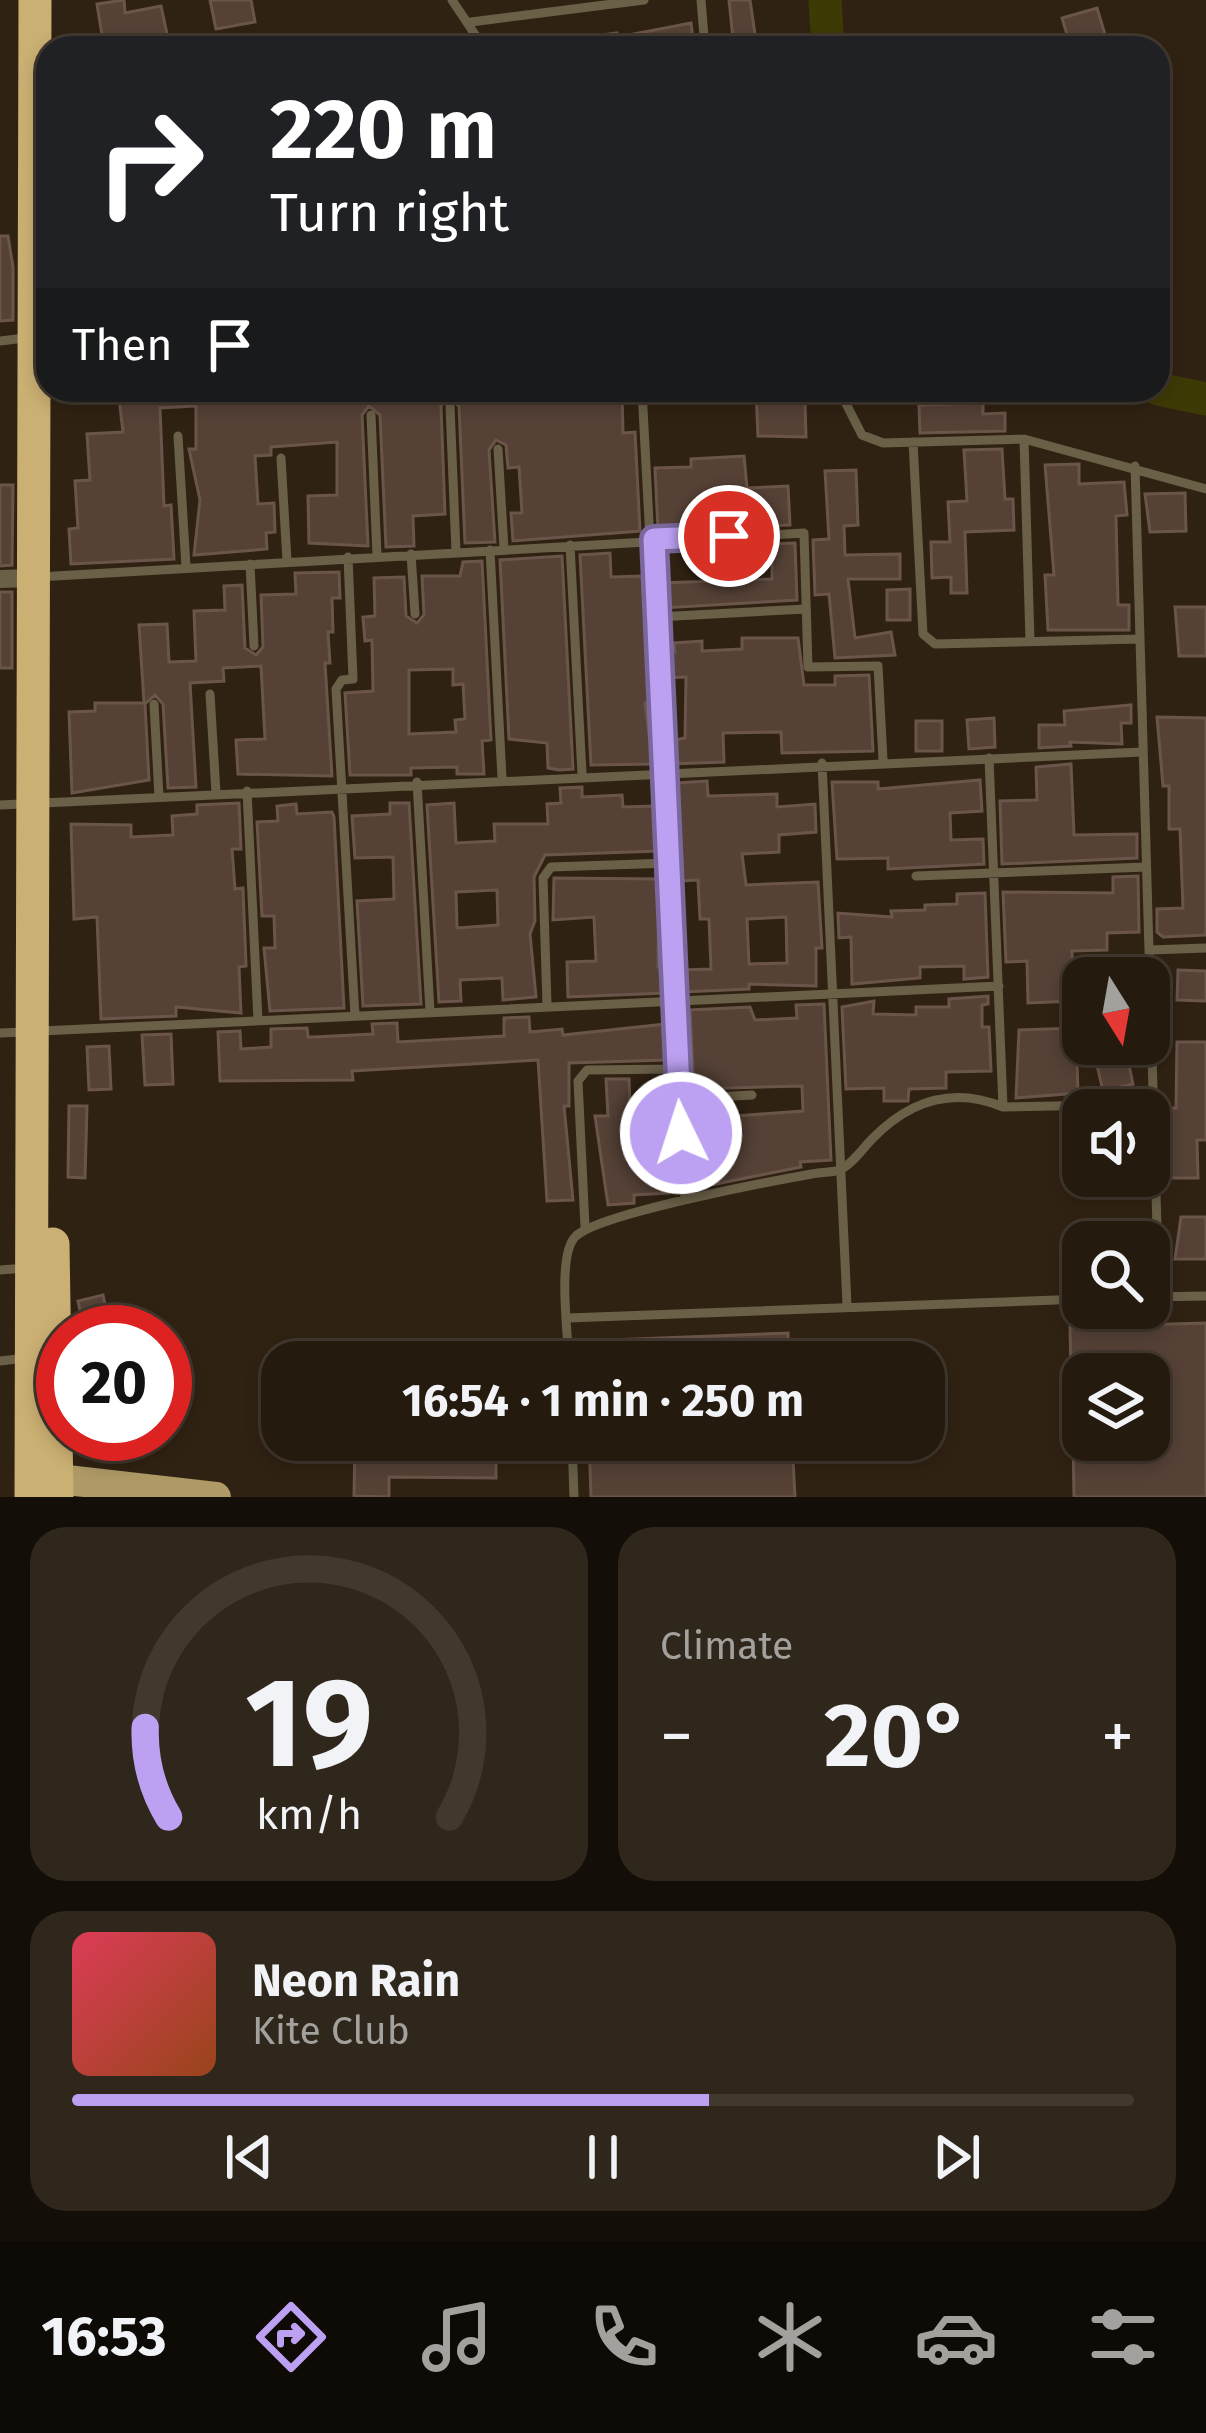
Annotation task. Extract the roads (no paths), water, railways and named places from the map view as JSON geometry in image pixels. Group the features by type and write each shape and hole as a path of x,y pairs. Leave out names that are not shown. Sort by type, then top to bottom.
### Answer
{"highway":[{"path":"35,0 27,338 27,1032 35,1484"},
{"path":"50,0 50,36"},
{"path":"28,578 50,402"},
{"path":"27,1032 15,1359 35,1484"}],"main road":[{"path":"35,1484 216,1497"}],"lane":[{"path":"452,0 478,36"},
{"path":"471,22 644,0"},
{"path":"701,0 704,36"},
{"path":"643,402 654,539 685,1199"},
{"path":"845,402 862,435 883,443 1024,439 1136,466 1206,489"},
{"path":"450,406 456,552"},
{"path":"371,415 377,556"},
{"path":"178,436 186,567"},
{"path":"1024,439 1030,641"},
{"path":"914,442 923,634 935,644 1138,639"},
{"path":"498,448 504,549"},
{"path":"281,458 287,561"},
{"path":"1136,466 1154,1089"},
{"path":"28,578 803,533 808,667 878,666 883,760"},
{"path":"570,544 582,774"},
{"path":"490,550 502,778"},
{"path":"411,554 415,614"},
{"path":"348,557 353,679 342,680 336,689 355,1016"},
{"path":"250,564 254,646"},
{"path":"657,617 806,609"},
{"path":"210,694 215,793"},
{"path":"154,704 159,796"},
{"path":"29,803 883,760 1142,752"},
{"path":"988,758 1004,1107"},
{"path":"822,763 847,1304"},
{"path":"417,782 430,1012"},
{"path":"247,791 258,1021"},
{"path":"547,1005 543,878 551,867 670,863"},
{"path":"916,876 1146,867"},
{"path":"1150,950 1206,948"},
{"path":"27,1032 999,986"},
{"path":"585,1227 578,1081 587,1070 677,1069"},
{"path":"679,1100 752,1095"},
{"path":"569,1341 567,1254 570,1241 585,1227 685,1199 841,1170 892,1119 918,1103 948,1097 984,1099 1004,1107 1062,1106"},
{"path":"1170,1297 1206,1296"},
{"path":"568,1318 1062,1299"},
{"path":"573,1461 574,1497"}],"waterway":[{"path":"825,0 827,36"},
{"path":"1170,392 1206,399"}]}
